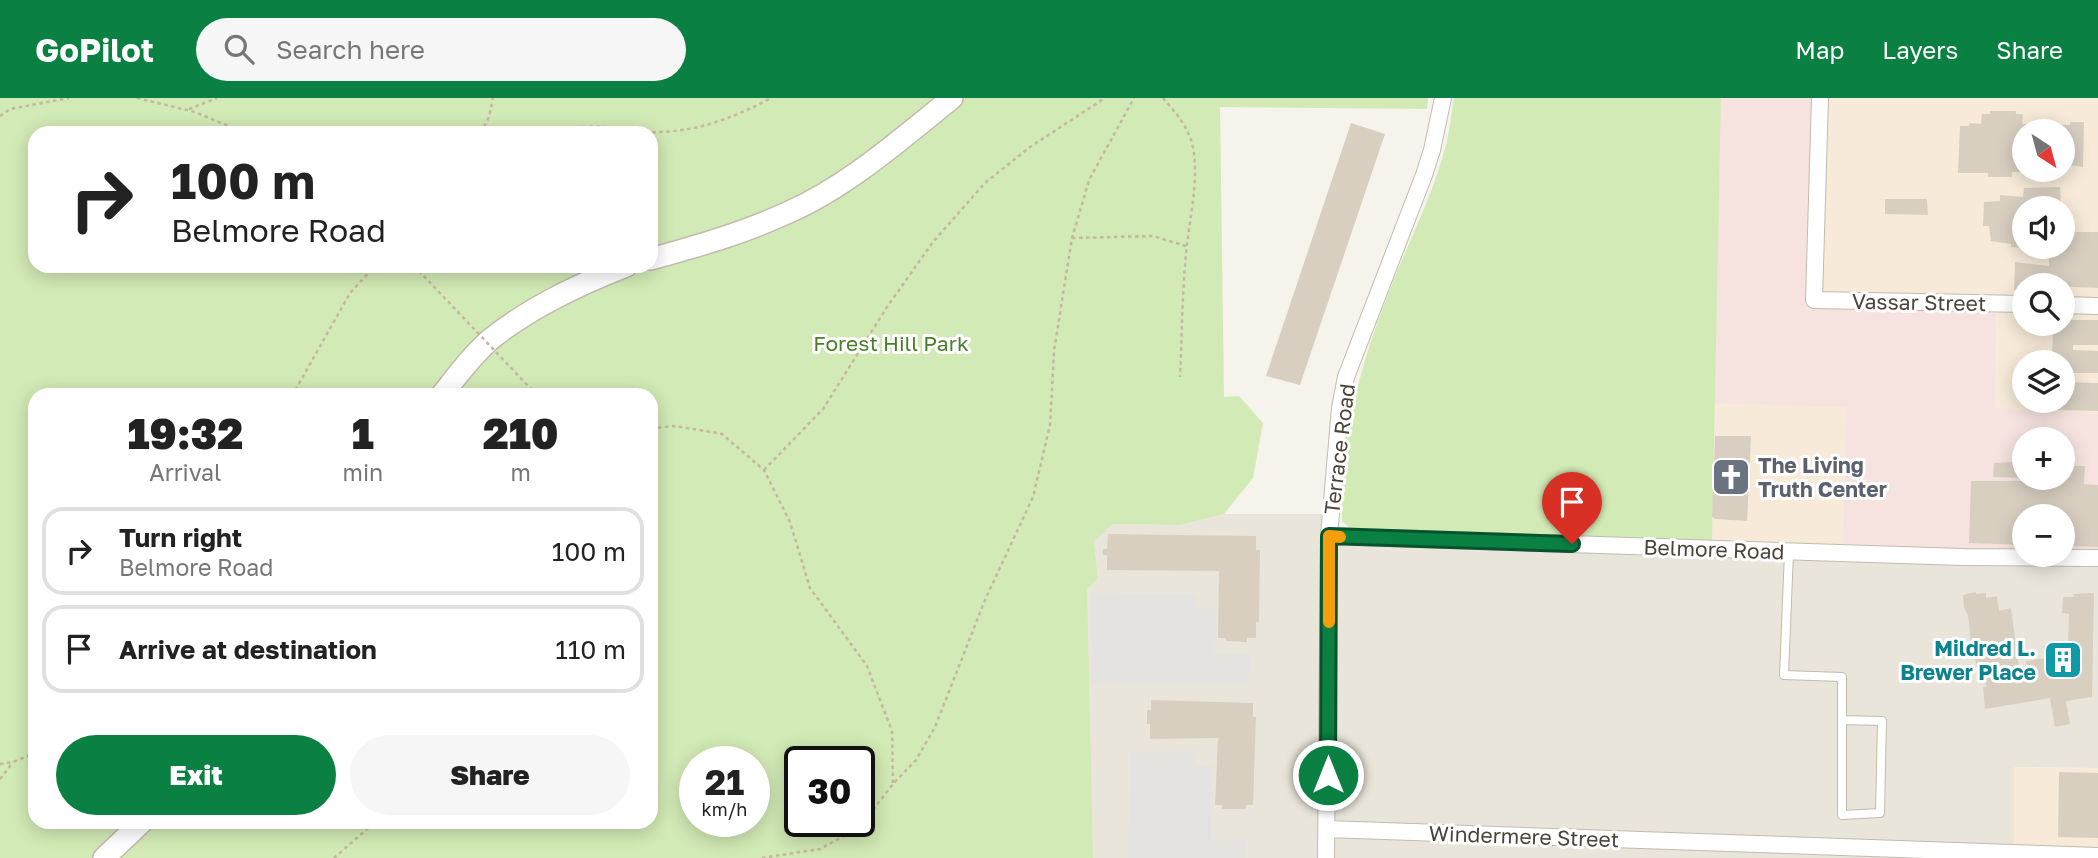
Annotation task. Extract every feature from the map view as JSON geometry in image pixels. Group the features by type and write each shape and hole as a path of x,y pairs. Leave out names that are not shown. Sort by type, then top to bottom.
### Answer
{"street":[{"path":"658,257 725,238 791,212 850,177 951,98"},
{"name":"Terrace Road","path":"1326,858 1329,536 1340,408 1346,377 1424,175 1443,98"},
{"name":"Vassar Street","path":"1820,98 1814,300 2012,304"},
{"path":"448,388 491,340 546,300 607,273"},
{"path":"2075,305 2098,306"},
{"name":"Belmore Road","path":"1329,536 1962,557 2098,558"},
{"path":"104,858 135,829"},
{"name":"Windermere Street","path":"1327,829 2098,856"}],"lane":[{"path":"1789,552 1784,675 1842,677 1842,720 1842,815 1880,813 1882,721 1842,720"}],"path":[{"path":"0,116 10,109 69,98"},
{"path":"137,98 186,110 227,126"},
{"path":"186,110 217,98"},
{"path":"484,126 493,98"},
{"path":"658,133 700,128 743,113 771,98"},
{"path":"764,470 823,409 887,307 933,242 985,183 1030,147 1105,98"},
{"path":"762,858 820,849 859,828 892,784 916,760 935,727 985,600 1033,497 1049,425 1054,351 1072,238 1089,180 1134,98"},
{"path":"1163,98 1188,132 1194,153 1194,181 1186,246 1180,377"},
{"path":"1072,238 1153,236 1186,246"},
{"path":"297,388 350,293 369,273"},
{"path":"421,273 530,388"},
{"path":"658,427 676,426 722,434 764,470 790,522 810,588 867,666 892,731 892,784"},
{"path":"0,764 28,756"},
{"path":"0,779 12,762"},
{"path":"334,858 367,829"}],"shaded area":[{"path":"1721,98 2098,98 2098,558 2075,557 2075,504 2012,504 2012,555 1712,543"},
{"path":"1721,98 1814,98 1807,309 1996,313 1995,408 2012,409 2012,413 2098,414 2098,553 2075,554 2075,504 2012,504 2012,553 1843,548 1846,407 1714,403"},
{"path":"1224,514 1331,514 1329,536 2012,556 2012,567 2075,567 2075,557 2098,558 2098,768 2014,767 2014,853 1937,858 1085,858 1078,600 1098,578 1094,541 1112,524 1180,525"},
{"path":"1090,593 1196,594 1196,607 1216,608 1215,654 1250,654 1248,685 1092,685"},
{"path":"1196,752 1196,765 1212,766 1211,840 1247,841 1246,858 1128,858 1130,753"},
{"path":"2014,767 2098,768 2098,858 2014,853"}],"green space":[{"name":"Forest Hill Park","path":"0,98 1428,98 1427,109 1220,107 1224,397 1239,396 1263,423 1253,478 1224,514 1180,525 1113,524 1094,541 1098,578 1087,590 1093,858 0,858"},
{"path":"1454,98 1721,98 1712,543 1355,532 1342,521 1344,462 1361,374 1379,317 1441,164"}],"building":[{"path":"1990,111 2016,111 2016,114 2023,114 2022,119 2012,119 2012,177 1988,177 1988,173 1958,173 1960,126 1981,124 1982,114 1990,114"},
{"path":"2076,122 2084,122 2083,167 2076,166"},
{"path":"1351,123 1385,134 1300,385 1266,376"},
{"path":"2060,187 2060,196 2023,196 2024,188"},
{"path":"2000,195 2012,196 2012,247 2011,244 1991,241 1989,226 1983,226 1984,202 2000,201"},
{"path":"1885,199 1927,199 1928,215 1885,214"},
{"path":"2075,232 2098,232 2098,288 2075,287 2075,273 2015,273 2015,262 2049,266 2049,259 2075,259"},
{"path":"2075,320 2098,320 2098,345 2073,345 2073,350 2052,350 2053,336 2075,336"},
{"path":"2075,350 2098,351 2098,373 2075,373"},
{"path":"2075,382 2098,383 2098,411 2075,410"},
{"path":"1715,436 1751,436 1747,521 1712,517"},
{"path":"2012,462 2012,478 1993,477 1994,463"},
{"path":"2075,466 2085,466 2084,484 2098,485 2098,547 2075,546 2075,504 2012,504 2012,545 1969,543 1971,481 2012,481 2012,490 2075,490"},
{"path":"1108,534 1256,536 1256,550 1260,550 1259,622 1256,622 1256,638 1247,638 1247,642 1218,638 1219,571 1107,570 1107,555 1103,555 1103,549 1107,549"},
{"name":"Mildred L. Brewer Place","path":"1986,593 1986,598 1997,596 1999,611 2011,608 2019,668 2027,666 2026,661 2045,658 2043,646 2068,643 2069,614 2062,613 2063,597 2094,593 2092,697 2066,701 2070,724 2055,727 2050,698 1985,709 1985,680 1979,682 1963,595"},
{"path":"1151,700 1253,703 1253,717 1256,717 1253,805 1246,805 1246,809 1222,809 1222,805 1215,805 1218,738 1150,739 1147,710 1151,710"},
{"path":"2059,772 2098,773 2098,838 2058,837"}],"slow traffic":[{"path":"1329,622 1329,536 1340,537"}],"place":[{"name":"The Living Truth Center","path":"1731,477"},
{"name":"Mildred L. Brewer Place","path":"2063,660"}],"route":[{"path":"1328,775 1329,536 1572,544"}]}
